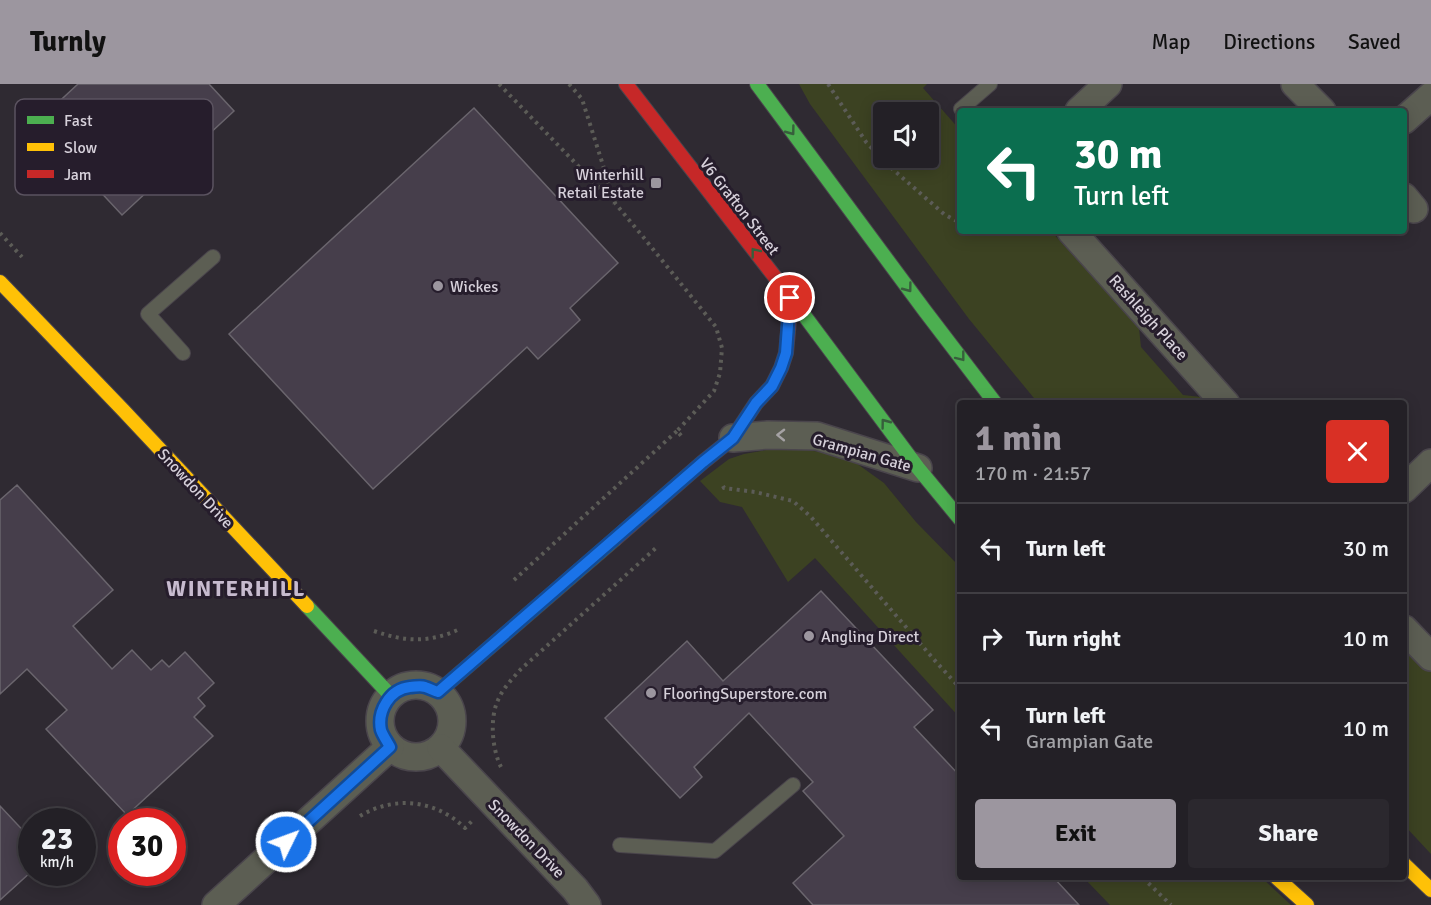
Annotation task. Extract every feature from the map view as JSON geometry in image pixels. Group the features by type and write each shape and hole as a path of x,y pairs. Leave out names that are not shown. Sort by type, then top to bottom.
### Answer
{"street":[{"name":"V6 Grafton Street","path":"626,84 918,468 957,515"},
{"path":"757,84 993,400"},
{"path":"1082,108 1108,84"},
{"path":"1294,84 1319,108"},
{"path":"1407,117 1431,96"},
{"name":"Rashleigh Place","path":"1074,234 1222,400"},
{"name":"Snowdon Drive","path":"0,282 391,696"},
{"path":"438,692 733,438 756,403 772,386 781,368 786,353 790,298"},
{"name":"Grampian Gate","path":"733,438 768,435 817,436 918,468"},
{"path":"1407,486 1431,463"},
{"path":"1407,632 1431,657"},
{"path":"423,686 438,692 447,701 453,723 450,734 441,748 429,755 410,757 390,747 381,729 381,716 391,696 405,687 423,686"},
{"path":"216,905 390,747"},
{"name":"Snowdon Drive","path":"441,748 575,889 587,905"},
{"path":"1407,867 1431,890"},
{"path":"1279,880 1307,905"}],"lane":[{"path":"962,108 990,84"},
{"path":"183,353 148,314 213,257"},
{"path":"620,845 715,851 793,785"}],"path":[{"path":"499,84 615,203"},
{"path":"828,84 866,142 889,166 944,214 957,221"},
{"path":"0,233 23,257"},
{"path":"514,581 677,431"},
{"path":"355,819 370,810 405,802 428,806 446,813 465,828 509,783 499,764 492,725 497,701 507,685 521,669 661,544"},
{"path":"369,629 387,636 409,640 429,639 447,635 468,623"},
{"path":"1145,880 1171,905"}],"green space":[{"path":"799,84 927,84 923,88 935,102 873,102 873,168 939,168 939,106 957,127 957,234 1054,234 1139,328 1141,347 1183,395 1201,397 1204,400 1036,400 969,319 810,104"},
{"path":"783,447 829,453 856,463 884,483 916,522 957,564 957,715 815,558 788,582 742,507 720,502 700,481 729,459"},
{"path":"1407,637 1431,666 1431,854 1407,828"},
{"path":"1086,880 1264,880 1291,905 1110,905"}],"building":[{"path":"78,84 209,84 234,111 213,130 213,99 62,99"},
{"name":"Wickes","path":"474,108 618,263 570,308 580,320 538,359 527,347 373,489 229,334"},
{"path":"103,195 144,195 122,215"},
{"path":"17,485 113,590 73,626 112,669 132,650 151,670 162,660 169,667 185,652 214,683 198,698 205,706 194,717 213,736 135,808 120,808 46,729 67,710 27,669 0,694 0,500"},
{"path":"821,591 933,710 914,727 957,773 957,880 1056,880 1079,905 813,905 793,883 844,836 803,791 813,782 749,713 694,767 702,777 680,798 605,718 687,641 723,681"},
{"path":"0,806 18,825 18,884 0,900"}],"traffic: fast":[{"path":"757,84 993,400"},
{"path":"795,303 918,468 957,515"},
{"path":"438,692 615,539"},
{"path":"307,606 391,696"}],"traffic: slow":[{"path":"0,282 307,606"},
{"path":"1407,867 1431,890"},
{"path":"1279,880 1307,905"}],"traffic: jam":[{"path":"626,84 795,303"},
{"path":"615,539 733,438 756,403 772,386 786,353 791,298"}],"place":[{"name":"Winterhill Retail Estate","path":"656,183"},
{"name":"Wickes","path":"438,286"},
{"name":"Angling Direct","path":"809,636"},
{"name":"FlooringSuperstore.com","path":"651,693"}],"district":[{"name":"WINTERHILL","path":"236,588"}],"route":[{"path":"286,842 390,747 381,729 381,716 391,696 405,687 423,686 438,692 733,438 756,403 772,386 781,368 786,353 790,298"}]}
